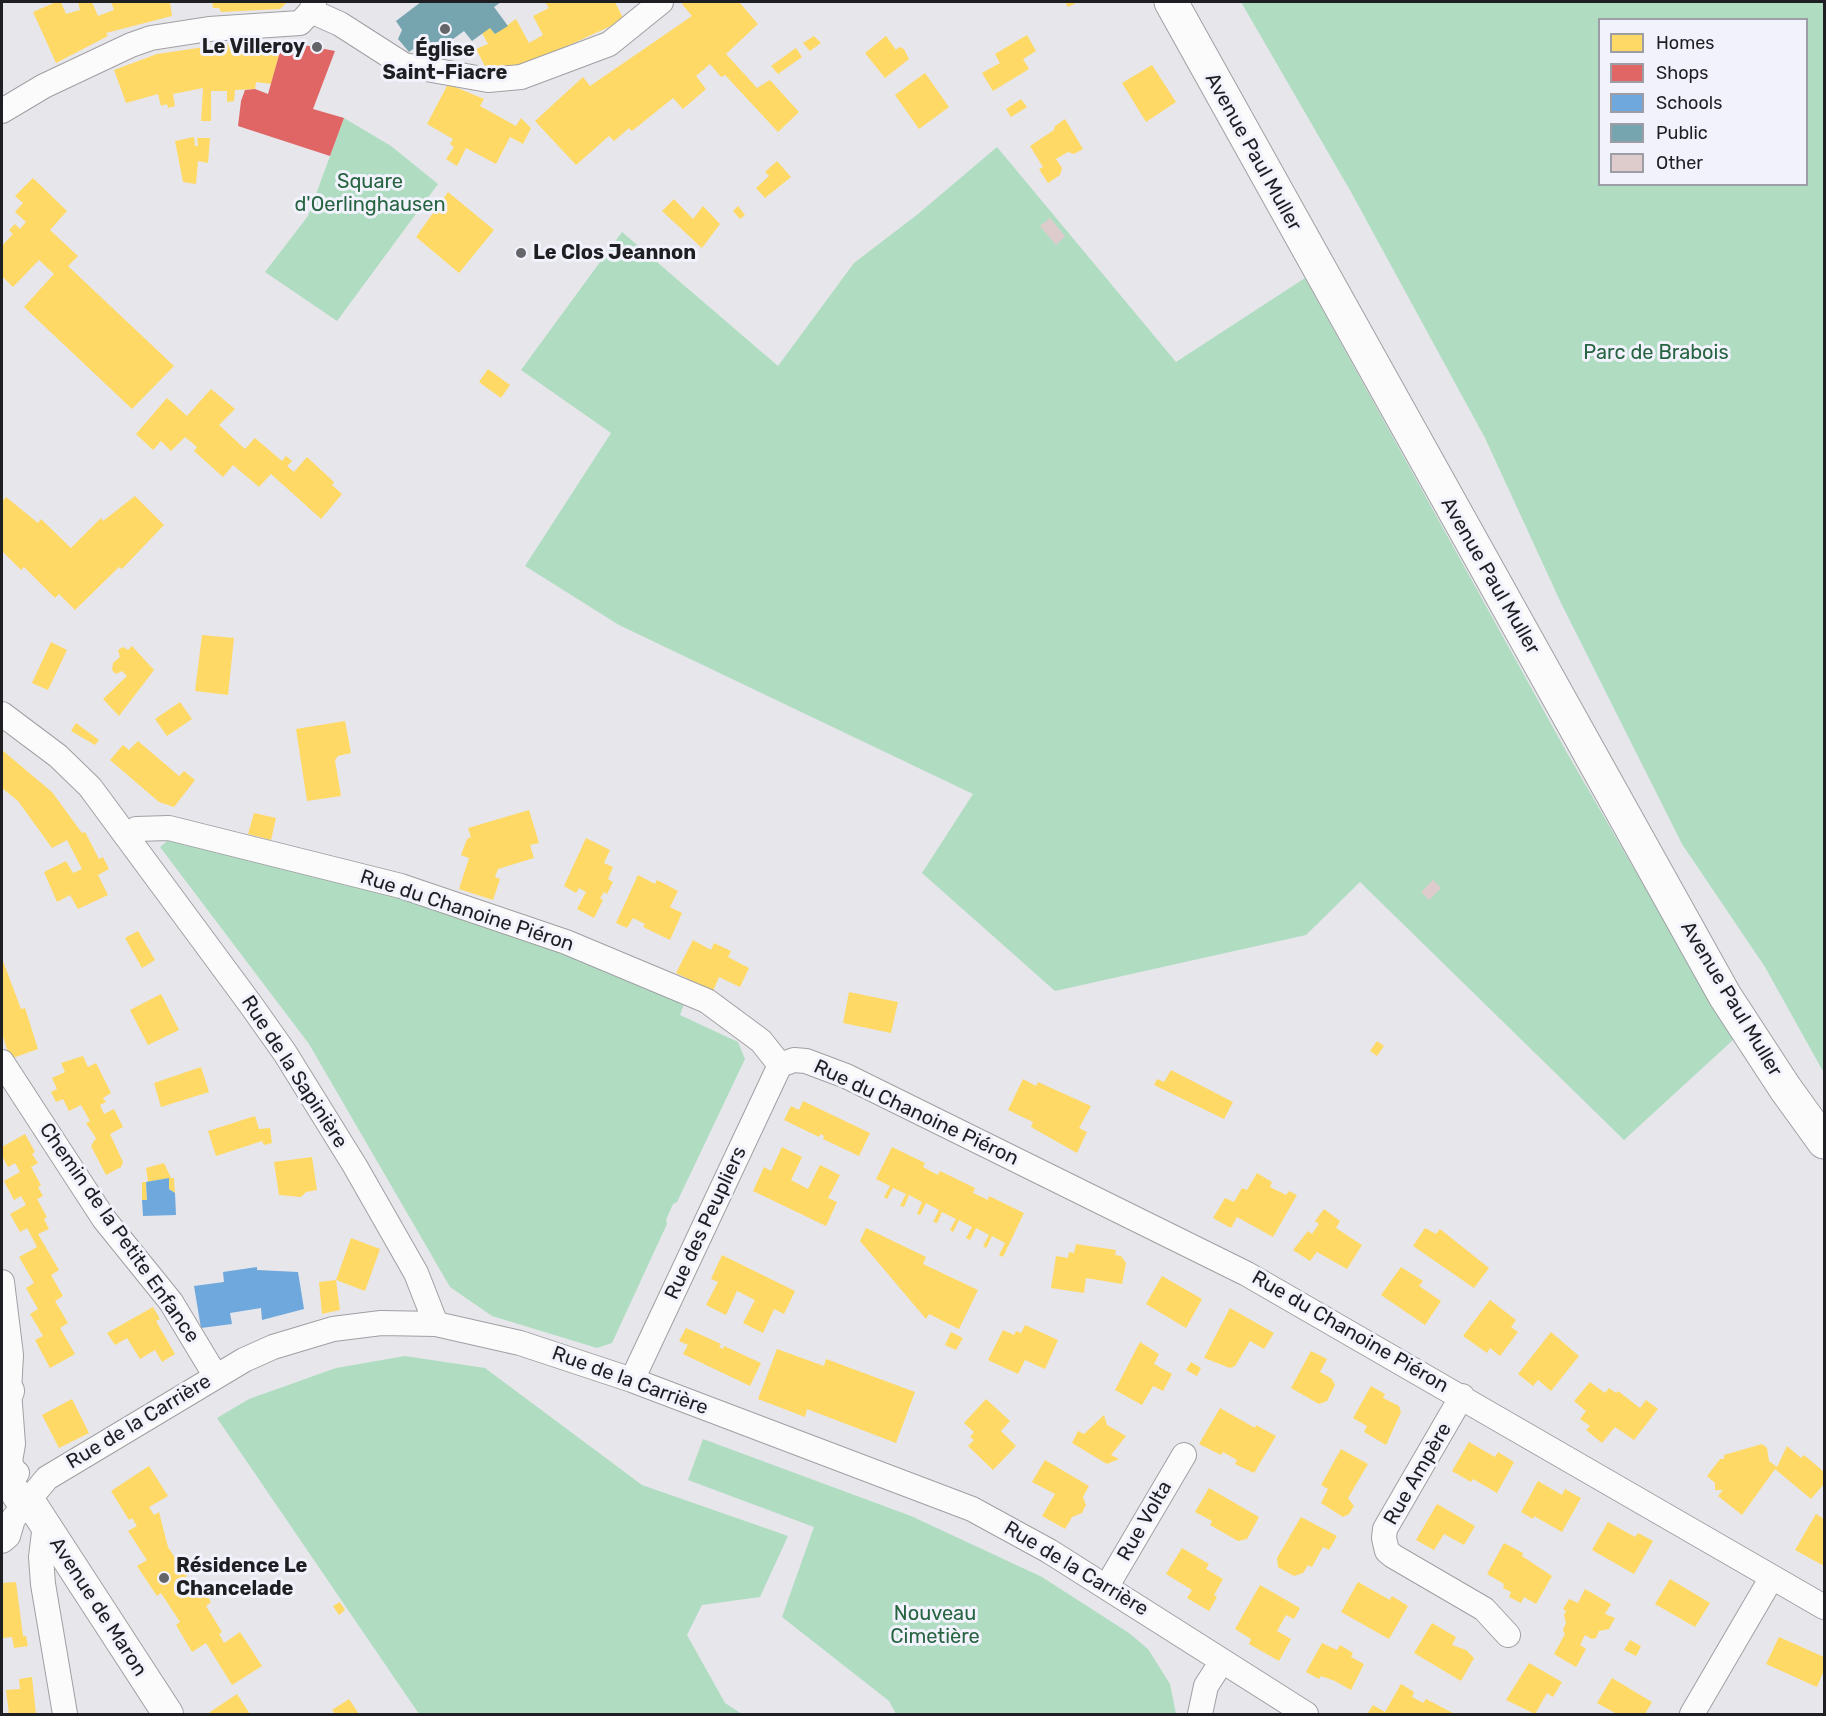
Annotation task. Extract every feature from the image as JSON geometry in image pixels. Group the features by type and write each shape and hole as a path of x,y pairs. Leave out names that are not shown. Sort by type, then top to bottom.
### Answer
{"main road":[{"name":"Avenue Paul Muller","path":"1171,2 1725,996 1785,1088 1824,1142"}],"street":[{"path":"2,111 44,86 130,45 151,38 209,29 300,23 312,6 404,65 488,80 521,77 609,44 661,2"},
{"path":"2,714 73,768 126,836"},
{"name":"Rue du Chanoine Piéron","path":"126,836 136,829 169,828 401,886 567,942 707,1001 761,1041 780,1065 794,1060 846,1076 1248,1274 1824,1607"},
{"name":"Rue de la Sapinière","path":"126,836 251,1005 317,1102 416,1273 436,1324"},
{"name":"Chemin de la Petite Enfance","path":"2,1062 104,1219 171,1302 215,1375"},
{"name":"Rue des Peupliers","path":"632,1380 780,1065"},
{"path":"2,1282 11,1354 5,1394 13,1444 5,1462"},
{"name":"Rue de la Carrière","path":"5,1539 25,1541 47,1478 215,1375 273,1347 333,1329 381,1323 436,1324 520,1343 632,1380 972,1509 1026,1536 1306,1714"},
{"name":"Rue Ampère","path":"1462,1396 1385,1529 1384,1538 1387,1551 1393,1556 1484,1609 1508,1635"},
{"name":"Rue Volta","path":"1107,1586 1184,1455"},
{"name":"Avenue de Maron","path":"5,1462 6,1477 11,1486 19,1498 37,1512 168,1714"},
{"path":"37,1512 43,1584 65,1714"},
{"path":"1692,1714 1772,1576"},
{"path":"1200,1714 1206,1686 1222,1661"}],"green space":[{"name":"Parc de Brabois","path":"1241,2 1824,2 1824,1073 1765,967 1682,844 1561,603 1485,438 1351,192"},
{"name":"Square d'Oerlinghausen","path":"344,118 391,146 438,184 337,321 265,272 308,216"},
{"path":"997,147 1176,362 1305,278 1566,751 1733,1040 1624,1140 1360,882 1306,935 1055,991 922,873 973,794 619,625 525,566 611,433 521,370 622,232 778,366 854,263 918,214"},
{"path":"172,837 415,899 687,996 680,1015 738,1042 745,1059 677,1202 673,1204 666,1220 667,1224 612,1343 597,1348 492,1316 450,1287 309,1044 160,847"},
{"path":"405,1356 485,1368 642,1485 788,1536 760,1597 702,1605 687,1635 725,1703 742,1714 419,1714 217,1418 249,1399 336,1368"},
{"name":"Nouveau Cimetière","path":"703,1439 911,1516 1042,1577 1129,1633 1148,1649 1170,1684 1176,1714 896,1714 889,1701 782,1617 814,1527 688,1480"}],"building: Homes":[{"path":"61,2 66,14 80,10 78,2 92,2 98,16 114,10 111,2 170,2 172,16 106,33 108,36 56,63 33,12"},
{"path":"212,2 287,2 280,9 221,12 219,8 213,8"},
{"path":"545,2 615,2 624,20 515,70 486,68 476,49 488,44 482,33 490,28 495,34 516,19 529,43 543,35 533,16 549,8"},
{"path":"684,2 739,2 758,24 726,54 757,88 770,80 799,112 778,132 725,75 721,77 710,64 696,76 706,89 683,109 673,98 632,131 629,128 614,141 609,136 576,165 535,121 583,77 590,86 692,16 682,4"},
{"path":"1065,2 1078,2 1068,7"},
{"path":"1027,35 1036,51 1023,59 1029,69 993,91 982,73 1000,63 995,54"},
{"path":"814,36 821,43 810,51 803,43"},
{"path":"886,36 896,50 899,47 904,49 909,59 885,78 865,53"},
{"path":"246,41 283,41 271,84 256,82 255,89 235,90 234,101 227,102 227,91 211,91 211,121 201,121 203,88 173,94 175,106 168,108 167,104 161,106 158,94 126,103 114,70 157,54"},
{"path":"796,48 802,57 778,74 771,66"},
{"path":"1152,65 1176,102 1146,122 1122,83"},
{"path":"925,73 949,107 919,129 895,95"},
{"path":"448,84 484,99 480,106 516,126 521,118 531,128 523,144 510,137 496,164 466,148 457,166 446,159 454,147 450,144 453,139 427,124"},
{"path":"1021,99 1027,107 1011,117 1006,109"},
{"path":"1065,119 1083,149 1074,154 1068,152 1056,159 1062,168 1060,175 1048,183 1039,169 1043,167 1030,146 1054,130 1055,126"},
{"path":"194,137 195,146 198,146 197,138 210,138 208,163 198,161 196,184 183,182 175,141"},
{"path":"777,161 791,177 765,198 756,188 769,176 765,172"},
{"path":"33,178 67,211 50,230 78,256 68,266 174,366 132,409 24,307 54,274 39,260 13,287 2,276 2,246 13,234 9,230 15,224 20,229 26,222 15,212 23,203 15,196"},
{"path":"448,192 494,230 459,273 416,237"},
{"path":"674,199 693,219 703,206 720,224 702,248 662,211"},
{"path":"738,206 745,215 740,219 733,211"},
{"path":"488,369 510,385 501,398 479,382"},
{"path":"211,389 235,409 219,425 245,449 255,438 282,461 286,456 292,461 287,466 294,472 307,457 334,482 332,485 342,494 321,519 271,474 259,487 233,465 223,477 194,451 197,447 185,437 171,451 161,441 153,450 136,434 167,398 187,416"},
{"path":"135,496 164,525 122,569 119,567 75,610 59,594 55,598 24,567 21,570 2,551 2,502 6,497 38,523 41,519 71,548 101,518 103,521"},
{"path":"202,635 234,638 228,695 195,691"},
{"path":"51,642 67,650 48,690 32,683"},
{"path":"132,646 154,670 119,716 103,699 127,676 122,671 116,674 112,670 113,663 120,657 118,650 123,647 128,650"},
{"path":"180,702 192,719 167,736 155,719"},
{"path":"345,721 351,753 338,756 335,760 341,796 307,801 296,729"},
{"path":"76,723 99,740 95,745 71,731"},
{"path":"138,741 179,776 184,771 195,780 174,807 159,802 110,760 123,745 129,750"},
{"path":"2,750 52,792 82,833 85,832 99,859 103,857 109,869 98,875 108,895 78,909 70,895 57,902 44,872 66,861 73,873 82,869 67,840 52,848 18,801 2,788"},
{"path":"529,810 539,843 530,845 534,858 498,869 495,877 500,879 493,900 459,889 469,858 461,855 467,839 471,837 468,828"},
{"path":"254,813 276,818 271,840 248,834"},
{"path":"586,838 610,850 604,863 613,867 608,879 613,882 607,894 604,892 600,898 603,900 594,918 577,909 586,892 579,888 576,893 564,886"},
{"path":"638,875 655,884 657,880 678,891 670,907 682,913 670,940 643,927 645,924 633,918 627,928 616,923"},
{"path":"138,931 155,960 142,968 125,938"},
{"path":"693,940 711,950 714,943 731,951 728,957 749,968 740,987 719,977 713,991 676,973"},
{"path":"3,961 21,1009 25,1008 38,1049 10,1059 2,1033"},
{"path":"849,992 898,1002 891,1033 843,1023"},
{"path":"161,994 179,1030 148,1045 130,1010"},
{"path":"1377,1041 1384,1046 1377,1056 1370,1051"},
{"path":"83,1056 88,1067 96,1063 111,1093 103,1098 106,1102 100,1105 104,1114 114,1109 123,1127 110,1134 123,1162 121,1167 106,1175 91,1146 96,1138 86,1123 90,1121 81,1105 69,1111 63,1099 56,1102 51,1092 57,1089 52,1078 65,1072 61,1063"},
{"path":"201,1067 209,1092 161,1107 154,1083"},
{"path":"1171,1070 1233,1102 1224,1119 1154,1085 1157,1079 1164,1082"},
{"path":"1023,1079 1036,1086 1038,1082 1091,1106 1079,1128 1087,1132 1077,1153 1031,1127 1033,1122 1008,1110"},
{"path":"803,1101 870,1133 859,1156 823,1139 824,1136 821,1134 819,1137 784,1120 791,1106 799,1110"},
{"path":"255,1116 259,1129 270,1128 272,1143 264,1145 262,1141 216,1156 208,1131"},
{"path":"25,1134 38,1163 31,1167 41,1185 38,1187 43,1196 37,1199 47,1217 44,1219 49,1229 38,1234 59,1270 51,1275 63,1296 55,1301 68,1323 60,1328 75,1354 50,1368 35,1340 43,1336 30,1314 38,1309 26,1288 34,1283 19,1257 37,1247 27,1228 20,1232 10,1214 26,1205 21,1196 14,1200 4,1181 20,1172 15,1163 8,1167 2,1156 2,1147"},
{"path":"782,1147 802,1157 791,1180 808,1189 820,1165 840,1175 828,1198 837,1202 826,1226 753,1191 764,1167 771,1171"},
{"path":"892,1147 925,1163 923,1167 938,1175 940,1171 975,1188 973,1193 988,1200 989,1196 1024,1213 1003,1257 999,1255 1005,1243 992,1236 986,1248 983,1246 989,1235 976,1228 970,1240 966,1238 972,1227 959,1220 953,1232 950,1230 956,1219 942,1212 937,1223 933,1222 939,1210 926,1203 920,1215 917,1214 922,1202 909,1195 904,1207 900,1206 906,1194 893,1188 887,1199 884,1197 890,1186 876,1179"},
{"path":"312,1157 317,1190 306,1192 301,1197 279,1195 274,1162"},
{"path":"164,1163 171,1178 174,1178 175,1193 169,1189 169,1178 148,1182 146,1168"},
{"path":"1257,1173 1272,1182 1270,1187 1286,1195 1289,1191 1297,1195 1273,1237 1237,1217 1231,1228 1213,1218 1225,1198 1234,1202 1242,1188 1247,1190"},
{"path":"142,1182 146,1182 147,1200 142,1200"},
{"path":"1324,1209 1340,1221 1336,1228 1362,1245 1347,1269 1317,1252 1310,1261 1293,1250 1308,1231 1312,1234 1319,1224 1315,1221"},
{"path":"866,1228 926,1257 923,1264 978,1290 959,1329 929,1314 926,1319 860,1241"},
{"path":"1425,1228 1436,1234 1440,1229 1489,1268 1474,1288 1413,1246"},
{"path":"351,1238 380,1249 365,1291 336,1280"},
{"path":"1076,1244 1116,1250 1115,1255 1121,1256 1126,1263 1122,1284 1086,1278 1084,1293 1051,1288 1056,1256 1068,1258 1069,1252 1074,1253"},
{"path":"722,1255 795,1291 784,1314 774,1309 763,1333 743,1323 755,1300 737,1291 726,1315 706,1305 718,1282 711,1279"},
{"path":"1401,1267 1423,1281 1419,1286 1441,1301 1425,1325 1381,1295"},
{"path":"1162,1276 1202,1299 1186,1328 1146,1304"},
{"path":"336,1280 340,1310 322,1314 319,1282"},
{"path":"1490,1300 1516,1320 1511,1327 1518,1332 1500,1356 1490,1348 1487,1353 1463,1336"},
{"path":"153,1307 160,1319 156,1321 175,1354 162,1362 155,1350 140,1359 127,1338 115,1345 107,1333"},
{"path":"1230,1308 1274,1333 1264,1349 1250,1341 1235,1366 1230,1368 1204,1358"},
{"path":"1025,1325 1058,1340 1045,1369 1025,1360 1018,1374 988,1360 1003,1330 1014,1335 1016,1331 1021,1333"},
{"path":"686,1328 721,1344 719,1347 723,1349 724,1346 761,1363 750,1386 683,1354 688,1345 679,1341"},
{"path":"951,1332 963,1338 956,1350 945,1345"},
{"path":"1551,1332 1579,1356 1551,1391 1538,1380 1533,1386 1518,1374"},
{"path":"1140,1342 1159,1354 1154,1364 1172,1374 1163,1391 1153,1386 1142,1405 1115,1390"},
{"path":"777,1349 824,1366 826,1359 915,1392 896,1443 807,1409 805,1417 758,1399"},
{"path":"1311,1351 1327,1359 1320,1372 1332,1379 1335,1385 1327,1401 1319,1404 1291,1388"},
{"path":"1191,1362 1201,1368 1197,1376 1186,1370"},
{"path":"1590,1382 1605,1393 1609,1388 1616,1393 1618,1391 1640,1408 1646,1400 1658,1409 1634,1440 1615,1427 1602,1443 1586,1430 1590,1426 1580,1419 1586,1411 1574,1401"},
{"path":"1371,1386 1385,1394 1383,1398 1399,1406 1401,1412 1386,1445 1364,1432 1367,1426 1353,1418"},
{"path":"72,1399 89,1433 59,1448 42,1415"},
{"path":"986,1399 1010,1421 1001,1431 1016,1446 993,1470 968,1446 974,1440 970,1437 974,1432 964,1423"},
{"path":"1220,1408 1255,1428 1256,1425 1276,1436 1254,1473 1235,1464 1237,1460 1223,1452 1221,1455 1199,1444"},
{"path":"1104,1415 1107,1425 1126,1436 1111,1455 1119,1459 1107,1464 1072,1443 1078,1431 1084,1434"},
{"path":"1469,1442 1495,1457 1498,1452 1514,1462 1497,1493 1473,1479 1471,1482 1452,1471"},
{"path":"1762,1444 1767,1448 1769,1461 1777,1467 1787,1446 1801,1458 1804,1455 1824,1472 1824,1484 1811,1499 1775,1469 1742,1515 1718,1496 1723,1490 1715,1490 1715,1483 1707,1476 1720,1459 1724,1459 1724,1455"},
{"path":"1341,1449 1368,1464 1348,1498 1354,1506 1349,1514 1343,1517 1321,1503 1328,1489 1321,1485"},
{"path":"1045,1460 1089,1486 1083,1497 1086,1505 1082,1513 1072,1517 1065,1529 1042,1516 1055,1494 1032,1482"},
{"name":"Résidence Le Chancelade","path":"149,1466 168,1496 149,1507 154,1515 159,1512 168,1547 187,1576 181,1580 185,1587 197,1580 211,1602 206,1606 222,1632 219,1634 224,1643 240,1632 262,1666 232,1685 206,1643 192,1652 176,1625 180,1622 161,1593 157,1596 137,1566 147,1560 128,1531 137,1526 132,1518 129,1520 111,1491"},
{"path":"1538,1481 1562,1495 1565,1489 1581,1498 1562,1532 1534,1516 1533,1519 1521,1512"},
{"path":"1209,1488 1259,1517 1247,1539 1238,1541 1210,1525 1212,1521 1195,1512"},
{"path":"1437,1504 1475,1526 1464,1545 1444,1534 1434,1550 1416,1540"},
{"path":"1816,1514 1824,1519 1824,1566 1795,1550"},
{"path":"1301,1517 1337,1536 1329,1550 1323,1547 1312,1567 1308,1565 1303,1573 1294,1576 1278,1567 1277,1558"},
{"path":"1608,1522 1635,1537 1638,1533 1653,1541 1634,1574 1592,1550"},
{"path":"1504,1543 1523,1553 1522,1556 1552,1576 1536,1604 1524,1597 1521,1603 1509,1597 1511,1592 1503,1588 1504,1584 1487,1574"},
{"path":"1182,1548 1209,1564 1206,1569 1223,1579 1214,1595 1217,1597 1209,1611 1187,1598 1192,1590 1166,1574"},
{"path":"1670,1579 1710,1603 1695,1627 1655,1604"},
{"path":"16,1582 23,1636 26,1636 28,1646 14,1648 12,1637 2,1638 2,1583"},
{"path":"1358,1582 1390,1600 1392,1596 1408,1606 1389,1639 1341,1612"},
{"path":"1260,1585 1300,1608 1294,1619 1286,1615 1277,1631 1291,1639 1279,1661 1249,1644 1251,1639 1235,1629"},
{"path":"1585,1589 1611,1604 1605,1614 1615,1618 1609,1629 1599,1631 1596,1638 1592,1639 1585,1635 1580,1645 1586,1649 1576,1667 1554,1654 1565,1634 1563,1630 1566,1623 1564,1615 1566,1611 1563,1609 1569,1599 1578,1603"},
{"path":"340,1602 345,1610 339,1615 333,1606"},
{"path":"1432,1623 1456,1637 1452,1645 1466,1650 1474,1658 1461,1681 1414,1653"},
{"path":"1779,1637 1824,1657 1824,1670 1817,1687 1766,1664"},
{"path":"1630,1640 1641,1646 1636,1656 1624,1650"},
{"path":"1322,1643 1337,1650 1340,1645 1353,1653 1351,1657 1364,1664 1351,1690 1335,1681 1321,1676 1319,1679 1306,1672"},
{"path":"1529,1663 1562,1682 1553,1697 1547,1693 1535,1714 1506,1700"},
{"path":"32,1677 36,1714 9,1714 6,1690 20,1689 19,1679"},
{"path":"1612,1678 1652,1702 1645,1714 1617,1714 1597,1703"},
{"path":"1401,1684 1414,1692 1412,1697 1423,1703 1426,1699 1455,1714 1367,1714 1373,1705 1385,1712"},
{"path":"237,1694 250,1714 207,1714"},
{"path":"349,1699 359,1714 335,1714 332,1710"}],"building: Shops":[{"path":"283,41 335,51 313,109 344,118 330,156 238,126 241,101 245,90 255,89 268,94"}],"building: Schools":[{"path":"169,1178 169,1189 175,1193 176,1215 143,1216 142,1200 147,1200 146,1182"},
{"path":"257,1267 257,1270 298,1272 304,1309 262,1320 261,1308 230,1313 232,1324 201,1328 194,1286 224,1282 223,1272"}],"building: Public":[{"name":"Église Saint-Fiacre","path":"421,2 501,2 494,7 508,26 495,34 490,28 472,41 464,31 426,59 419,50 416,52 413,49 409,52 398,39 402,30 396,21"}],"building: Other":[{"path":"1050,218 1065,236 1056,245 1040,226"},
{"path":"1433,880 1441,888 1429,900 1421,892"}],"place":[{"name":"Église Saint-Fiacre","path":"445,29"},
{"name":"Le Villeroy","path":"317,47"},
{"name":"Le Clos Jeannon","path":"521,253"},
{"name":"Résidence Le Chancelade","path":"164,1578"}]}
